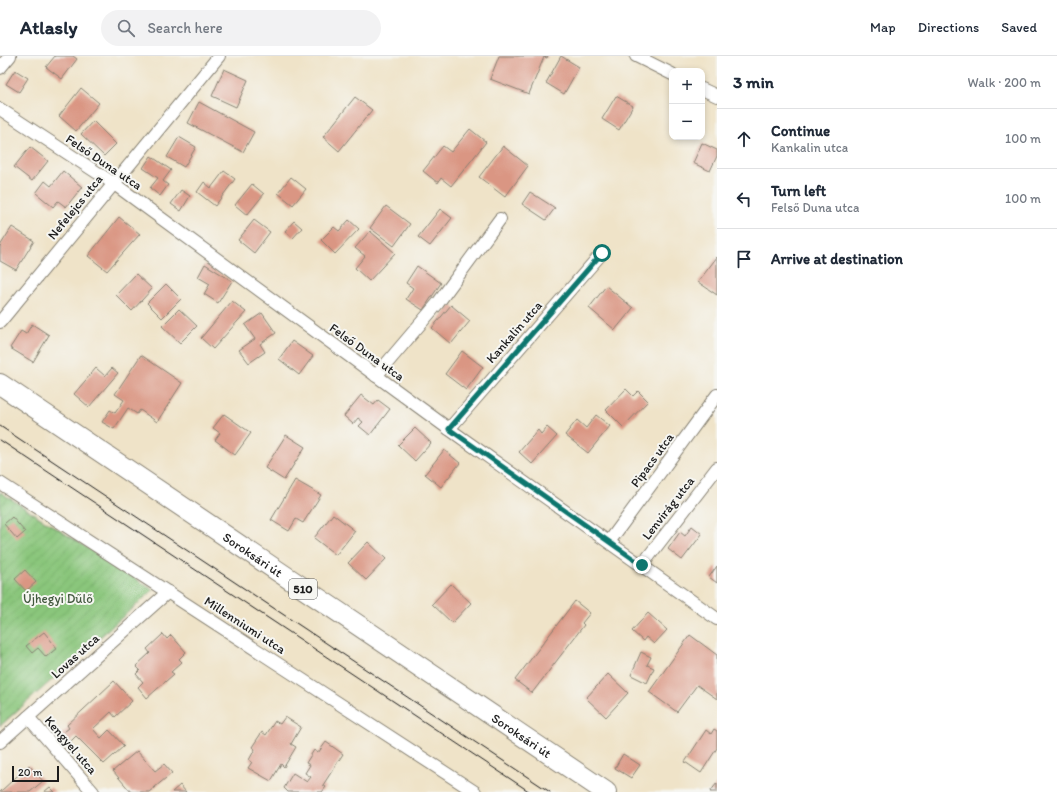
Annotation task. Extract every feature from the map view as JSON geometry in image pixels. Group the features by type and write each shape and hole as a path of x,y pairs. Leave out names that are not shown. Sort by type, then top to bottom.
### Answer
{"main road":[{"name":"Soroksári út","path":"0,384 606,792"}],"street":[{"path":"0,68 10,56"},
{"name":"Nefelejcs utca","path":"0,322 218,56"},
{"path":"636,56 669,72"},
{"path":"705,90 717,96"},
{"name":"Felső Duna utca","path":"0,109 113,183 449,429 717,619"},
{"path":"376,376 438,303 500,219"},
{"name":"Kankalin utca","path":"449,429 602,253"},
{"name":"Pipacs utca","path":"609,542 717,395"},
{"name":"Lenvirág utca","path":"642,565 717,468"},
{"name":"Millenniumi utca","path":"0,483 475,792"},
{"name":"Lovas utca","path":"0,742 168,592"},
{"name":"Kengyel utca","path":"28,717 93,792"}],"green space":[{"name":"Újhegyi Dűlő","path":"0,492 153,590 0,726"}],"building":[{"path":"55,56 73,56 77,59 62,79 46,67"},
{"path":"499,56 548,56 547,58 544,57 529,94 490,79"},
{"path":"561,56 579,67 564,94 546,83"},
{"path":"224,69 248,80 236,107 212,96"},
{"path":"15,70 28,78 19,92 6,84"},
{"path":"81,88 99,103 76,131 59,116"},
{"path":"616,96 633,106 619,130 602,119"},
{"path":"355,97 372,110 339,151 323,137"},
{"path":"199,102 254,132 243,152 188,123"},
{"path":"93,121 116,144 104,156 81,134"},
{"path":"470,129 486,142 451,186 441,178 438,183 423,171 443,146 451,152"},
{"path":"179,137 196,147 184,167 167,157"},
{"path":"702,143 717,150 717,156 710,171 693,163"},
{"path":"503,146 528,166 505,197 479,177"},
{"path":"30,147 48,161 32,181 14,167"},
{"path":"151,156 171,170 163,181 168,185 160,196 150,188 158,178 143,168"},
{"path":"63,171 82,187 66,207 58,201 53,207 36,193 45,181 51,186"},
{"path":"224,171 235,179 215,206 197,192 204,182 211,188"},
{"path":"291,177 306,189 293,205 278,193"},
{"path":"252,184 264,194 247,215 235,205"},
{"path":"181,190 190,196 181,211 171,204"},
{"path":"530,192 555,208 546,220 522,204"},
{"path":"386,206 410,224 394,246 370,228"},
{"path":"440,209 452,218 430,246 418,237"},
{"path":"119,217 140,234 107,271 88,256"},
{"path":"254,220 270,232 254,253 238,240"},
{"path":"349,220 359,229 335,254 321,240 334,227 339,231"},
{"path":"294,221 302,228 293,238 285,231"},
{"path":"12,227 34,241 16,270 0,261 0,246"},
{"path":"370,231 395,253 369,281 355,268 365,256 355,248"},
{"path":"717,257 717,295 698,282"},
{"path":"205,264 232,281 218,303 204,294 210,284 198,277"},
{"path":"417,266 441,283 423,310 406,299 413,288 406,283"},
{"path":"136,274 152,289 132,311 116,295"},
{"path":"166,284 181,299 162,318 147,303"},
{"path":"606,286 633,308 615,330 589,308"},
{"path":"232,301 246,312 213,349 201,338"},
{"path":"451,305 470,321 451,344 432,328"},
{"path":"179,309 197,326 180,343 162,326"},
{"path":"262,313 276,333 260,344 265,352 249,363 239,350 255,339 245,325"},
{"path":"32,324 49,335 33,362 10,348 21,331 26,334"},
{"path":"292,341 313,356 299,375 279,359"},
{"path":"462,351 483,367 466,390 445,374"},
{"path":"141,355 182,383 157,422 140,410 137,414 128,408 114,429 102,422 110,410 115,413 124,400 115,394"},
{"path":"96,368 105,376 112,368 118,373 89,407 74,394"},
{"path":"626,389 633,396 638,391 648,401 623,427 606,410"},
{"path":"361,395 374,405 378,400 390,409 370,435 359,426 363,422 358,418 353,424 344,416"},
{"path":"224,414 251,433 235,455 215,440 220,433 213,428"},
{"path":"596,415 610,426 588,453 565,435 577,420 586,428"},
{"path":"547,427 557,436 532,464 519,452 538,430 541,434"},
{"path":"415,428 431,443 415,461 398,445"},
{"path":"286,435 305,447 284,480 265,468"},
{"path":"444,450 460,463 441,487 425,474"},
{"path":"295,480 321,495 303,523 296,519 289,531 271,520"},
{"path":"333,514 355,531 336,555 314,538"},
{"path":"12,517 25,532 17,539 4,524"},
{"path":"692,526 702,534 682,560 668,549 680,532 685,536"},
{"path":"368,542 386,559 366,580 348,563"},
{"path":"717,566 717,583 709,577"},
{"path":"25,570 36,582 26,591 15,579"},
{"path":"451,584 471,603 452,623 432,604"},
{"path":"575,601 590,613 582,623 584,625 532,693 515,680"},
{"path":"648,613 667,630 654,644 646,637 643,641 632,631"},
{"path":"44,632 57,648 46,657 38,648 32,653 26,646"},
{"path":"163,634 167,639 171,635 186,652 179,659 182,662 171,672 174,674 147,698 138,687 143,682 136,674 140,670 136,666 150,653 147,649"},
{"path":"690,635 717,655 717,699 697,685 677,712 649,692"},
{"path":"641,652 651,657 647,665 654,668 647,683 631,675"},
{"path":"608,674 628,693 606,717 586,698"},
{"path":"114,681 132,701 115,717 111,712 93,729 101,738 109,730 124,746 104,764 76,736 68,744 60,735 69,728 67,725"},
{"path":"285,717 301,727 291,744 296,747 284,767 281,764 271,781 248,768 252,762 249,760 255,749 252,747 262,732 266,735 275,721 280,724"},
{"path":"714,729 717,731 717,748 701,773 685,762 706,730 711,734"},
{"path":"326,742 343,754 323,785 326,787 322,792 288,792 284,788 293,773 307,782 311,777 305,773 310,765 306,763 314,750 318,753"},
{"path":"137,751 155,771 164,764 172,773 149,792 131,792 113,771"},
{"path":"623,754 640,765 631,778 615,768"},
{"path":"29,765 43,781 30,792 0,792"},
{"path":"717,783 717,792 710,792"},
{"path":"180,785 186,792 172,792"},
{"path":"50,787 55,792 44,792"}],"tram line":[{"path":"0,426 550,792"},
{"path":"0,440 530,792"}],"route":[{"path":"602,253 449,429 642,565"}]}
